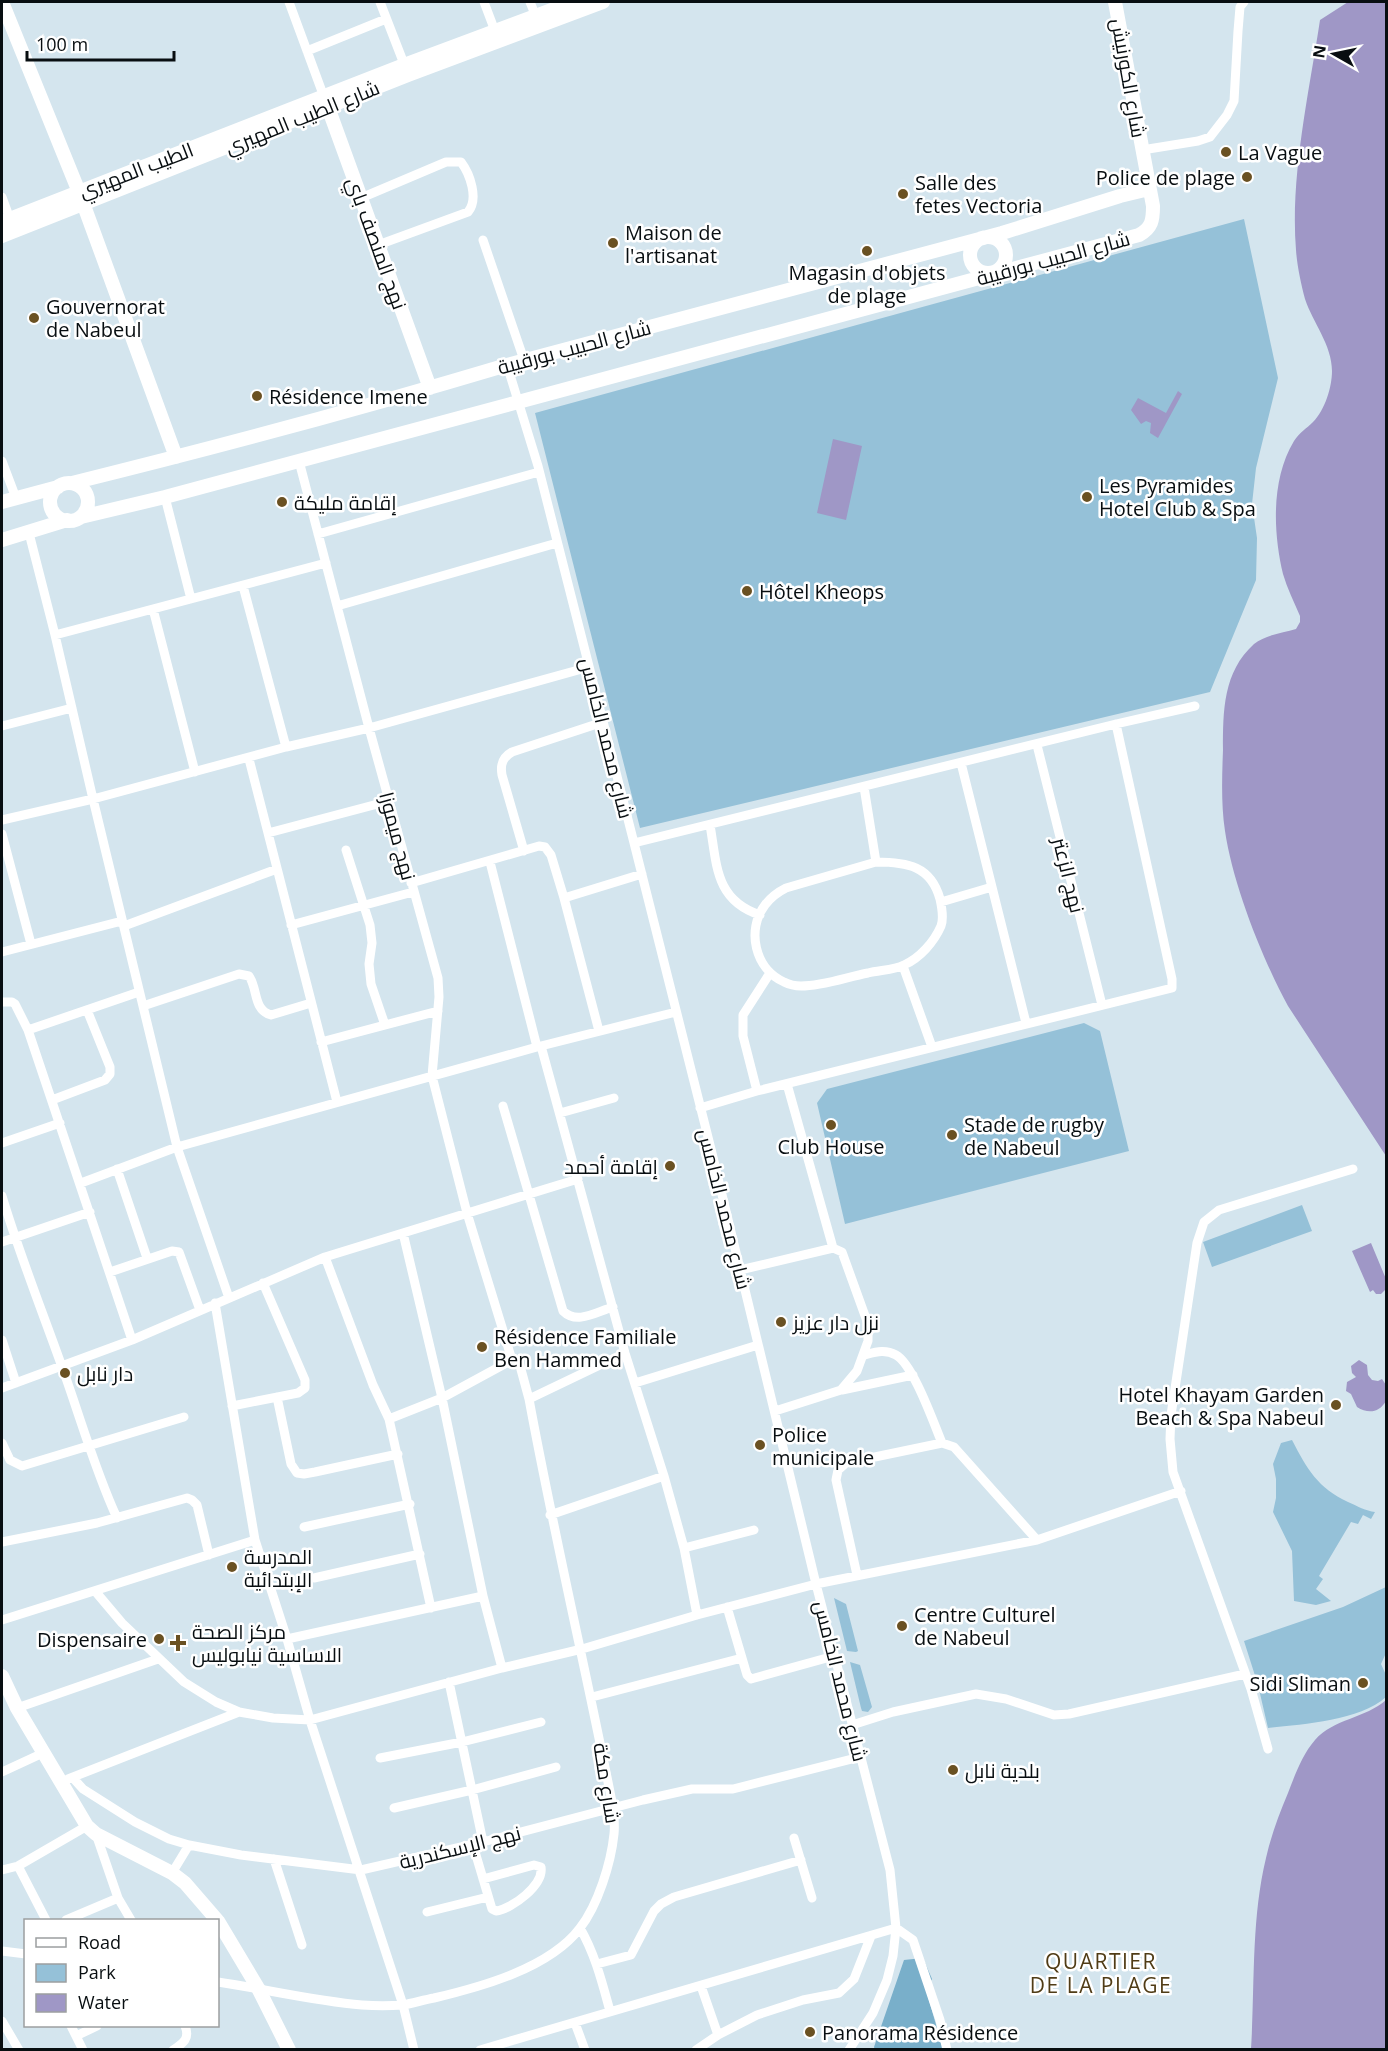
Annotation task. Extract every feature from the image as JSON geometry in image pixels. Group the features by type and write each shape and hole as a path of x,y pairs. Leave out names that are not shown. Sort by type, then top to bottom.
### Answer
{"street":[{"path":"2,2 81,198 176,458"},
{"path":"289,2 326,102"},
{"path":"380,2 406,70 495,31 538,21 573,2"},
{"path":"484,2 495,31"},
{"path":"530,2 538,21"},
{"name":"شارع الطيب المهيري","path":"2,236 81,198 406,70 538,21 603,2"},
{"name":"شارع الكورنيش","path":"1115,2 1149,189"},
{"path":"1142,150 1210,137 1227,115 1234,101 1240,7 1244,2"},
{"path":"307,51 386,19"},
{"name":"نهج المنصف باي","path":"326,102 430,388"},
{"path":"361,198 446,162 461,162 469,179 473,202 468,212 378,245"},
{"name":"شارع الحبيب بورقيبة","path":"2,540 1139,235 1151,226 1153,219 1149,189 983,238 524,360 176,458 72,483"},
{"path":"2,197 6,220"},
{"name":"الطيب المهيري","path":"6,220 81,198"},
{"path":"983,238 997,239 1006,250 1005,264 994,273 980,272 971,261 972,246 983,238"},
{"path":"483,240 524,360"},
{"name":"شارع محمد الخامس","path":"507,365 539,472 642,874 816,1584 890,1870 896,1928 893,1956 887,1980 873,2013 849,2049"},
{"path":"2,461 16,498"},
{"name":"نهج ميموزا","path":"299,461 369,729 438,978 438,1011 432,1076 467,1213 512,1360"},
{"path":"318,534 539,472"},
{"path":"2,502 72,483 84,490 87,497 85,511 74,519 54,513 51,507 53,492 58,487"},
{"path":"165,497 191,599"},
{"path":"29,533 177,1147 229,1298"},
{"path":"337,606 557,543"},
{"path":"55,636 326,564"},
{"path":"243,586 286,747"},
{"path":"153,609 195,772"},
{"path":"2,819 93,799 249,759 286,747 369,729 589,667"},
{"path":"634,843 1195,706"},
{"path":"2,726 72,708"},
{"path":"524,851 502,775 503,760 512,752 603,722"},
{"path":"700,1108 757,1091 1026,1023 1169,990 1173,986 1172,979 1116,724"},
{"name":"نهج الزعتر","path":"1037,745 1102,1005"},
{"path":"249,759 337,1102"},
{"path":"961,764 1026,1023"},
{"path":"864,787 876,862"},
{"path":"268,833 389,801"},
{"path":"710,825 721,883 731,898 760,915"},
{"path":"2,834 31,944"},
{"path":"291,925 365,906 539,846 548,849 564,898 599,1031"},
{"path":"346,850 365,906 372,942 369,964 371,984 385,1025"},
{"path":"490,862 539,1046 684,1548 697,1615"},
{"path":"876,862 893,862 919,869 930,878 941,902 942,924 936,935 917,957 903,966 800,986 784,982 770,973 756,948 754,934 760,915 764,906 774,895 786,888 876,862"},
{"path":"2,952 123,924 277,869"},
{"path":"564,898 642,874"},
{"path":"941,902 992,887"},
{"path":"903,966 932,1047"},
{"path":"757,1091 743,1035 743,1015 770,973"},
{"path":"143,1005 239,974 249,976 252,980 259,1007 266,1014 271,1015 311,1003"},
{"path":"28,1030 139,992"},
{"path":"2,1002 15,1004 28,1030 132,1340"},
{"path":"52,1100 105,1080 110,1074 110,1067 87,1010"},
{"path":"321,1042 438,1011"},
{"path":"81,1183 177,1147 539,1046 676,1012"},
{"path":"787,1084 833,1248"},
{"path":"560,1113 614,1098"},
{"path":"503,1106 563,1311 568,1316 576,1318 613,1307"},
{"path":"2,1143 60,1123"},
{"path":"117,1169 147,1258"},
{"path":"1268,1749 1245,1674 1173,1472 1171,1415 1197,1243 1204,1222 1219,1210 1353,1169"},
{"path":"2,1388 132,1340 325,1257 578,1179"},
{"path":"2,1196 14,1237 62,1366 100,1482 117,1518"},
{"path":"2,1242 90,1212"},
{"path":"403,1233 442,1398 483,1596 502,1668"},
{"path":"740,1270 833,1248 842,1252 868,1324 868,1341 857,1371 841,1390"},
{"path":"110,1272 171,1251 179,1252 200,1310"},
{"path":"325,1257 373,1385 390,1419 431,1608"},
{"path":"232,1406 302,1392 306,1385 263,1283"},
{"path":"216,1303 255,1539 310,1720 361,1870 403,2005 414,2049"},
{"path":"2,1340 16,1383"},
{"path":"635,1383 758,1345"},
{"path":"864,1355 885,1351 899,1356 913,1375 942,1443"},
{"path":"529,1399 626,1353"},
{"path":"390,1419 442,1398 512,1360"},
{"name":"شارع مكة","path":"219,1982 362,2005 403,2005 461,1991 500,1979 552,1953 580,1928 599,1890 615,1832 613,1807 582,1649 550,1515 529,1399 520,1364 512,1360"},
{"path":"775,1411 841,1390 913,1375"},
{"path":"277,1397 291,1464 297,1473 315,1472 398,1454"},
{"path":"2,1443 10,1460 22,1466 184,1417"},
{"path":"857,1575 836,1480 838,1470 846,1463 942,1443 954,1447 1037,1540"},
{"path":"550,1515 664,1476"},
{"path":"95,1591 122,1623 184,1682 216,1702 239,1713 310,1720 502,1668 582,1649 697,1615 816,1584 1037,1540 1181,1491"},
{"path":"2,1542 117,1518 179,1499 192,1500 197,1505 209,1555"},
{"path":"304,1527 410,1504"},
{"path":"684,1548 754,1530"},
{"path":"2,1620 255,1539"},
{"path":"314,1578 420,1554"},
{"path":"287,1639 483,1596"},
{"path":"727,1607 741,1658 747,1675 751,1679 834,1656"},
{"path":"592,1697 741,1658"},
{"path":"17,1708 159,1659"},
{"path":"852,1725 893,1712 976,1694 1006,1699 1054,1715 1069,1714 1245,1674"},
{"path":"2,1676 43,1753 67,1780 92,1830 118,1898 130,1919"},
{"path":"449,1682 483,1842"},
{"path":"67,1780 239,1713"},
{"path":"380,1758 462,1742 541,1722"},
{"path":"2,1772 43,1753"},
{"name":"نهج الإسكندرية","path":"67,1780 135,1822 170,1839 189,1845 361,1870 473,1845 613,1807 692,1789 733,1789 860,1757"},
{"path":"394,1808 556,1767"},
{"path":"2,1870 18,1866 92,1830"},
{"path":"92,1830 172,1873 185,1883 215,1919"},
{"path":"794,1838 812,1898"},
{"path":"172,1873 189,1845"},
{"path":"473,1845 488,1897 492,1909 501,1910 524,1896 541,1875 542,1870 541,1867 534,1865 483,1879"},
{"path":"274,1859 303,1945"},
{"path":"597,1964 631,1955 654,1911 674,1897 801,1860"},
{"path":"18,1866 45,1919"},
{"path":"427,1912 488,1897"},
{"path":"68,1919 118,1898"},
{"path":"219,1924 258,1988 289,2049"},
{"path":"580,1928 597,1964 610,2012"},
{"path":"480,2049 896,1928 913,1940 940,2020 947,2049"},
{"path":"696,2049 717,2035 766,2012 803,2000 839,1993 854,1979 871,1936"},
{"path":"2,1951 24,1954"},
{"path":"701,1986 717,2035"},
{"path":"2,2021 19,2049"},
{"path":"575,2023 585,2049"},
{"path":"72,2027 83,2049"},
{"path":"76,2036 93,2027"},
{"path":"173,2049 185,2042 187,2036 185,2027"}],"green space":[{"path":"1244,219 1278,378 1256,468 1252,504 1257,538 1256,580 1210,692 640,828 535,413"},
{"path":"1084,1023 1100,1031 1129,1151 845,1224 817,1103 827,1089"},
{"path":"1302,1205 1312,1231 1212,1267 1203,1242"},
{"path":"1292,1440 1308,1469 1321,1484 1338,1497 1375,1512 1371,1519 1363,1515 1358,1524 1351,1522 1319,1576 1323,1579 1316,1589 1331,1601 1316,1605 1294,1601 1292,1551 1273,1512 1276,1479 1273,1464 1281,1443"},
{"path":"1386,1587 1386,1653 1381,1664 1386,1675 1386,1697 1375,1705 1346,1716 1314,1723 1268,1728 1244,1641 1343,1607"},
{"path":"834,1598 846,1604 858,1651 856,1652 847,1651"},
{"path":"850,1662 860,1665 872,1707 868,1712 862,1711"}],"shaded area":[{"path":"923,1958 932,1979 926,1990 943,2049 875,2050 874,2047 904,1960"}],"water":[{"path":"1348,2 1386,2 1386,1156 1288,1006 1268,966 1235,874 1225,831 1222,801 1223,721 1227,693 1236,667 1258,641 1296,629 1300,622 1300,616 1285,579 1277,541 1278,489 1281,472 1294,441 1313,422 1324,405 1331,384 1332,371 1329,352 1305,299 1297,262 1295,222 1298,164 1320,20"},
{"path":"1178,391 1182,394 1158,438 1150,433 1151,423 1146,421 1141,424 1131,410 1138,398 1166,413"},
{"path":"833,439 862,446 846,520 817,513"},
{"path":"1371,1243 1386,1279 1385,1290 1381,1294 1376,1294 1373,1290 1370,1292 1352,1251"},
{"path":"1359,1360 1367,1365 1368,1375 1372,1380 1382,1379 1386,1385 1386,1401 1377,1410 1365,1411 1357,1407 1351,1394 1346,1391 1347,1382 1356,1377 1352,1373 1351,1366"},
{"path":"1386,1700 1386,2049 1251,2049 1254,1953 1261,1881 1281,1809 1299,1765 1315,1740 1331,1727 1369,1711"}],"place":[{"name":"La Vague","path":"1226,152"},
{"name":"Police de plage","path":"1247,177"},
{"name":"Salle des fetes Vectoria","path":"903,194"},
{"name":"Maison de l'artisanat","path":"613,243"},
{"name":"Magasin d'objets de plage","path":"867,251"},
{"name":"Gouvernorat de Nabeul","path":"34,318"},
{"name":"Résidence Imene","path":"257,396"},
{"name":"Les Pyramides Hotel Club & Spa","path":"1087,497"},
{"name":"إقامة مليكة","path":"282,502"},
{"name":"Hôtel Kheops","path":"747,591"},
{"name":"Club House","path":"831,1125"},
{"name":"Stade de rugby de Nabeul","path":"952,1135"},
{"name":"إقامة أحمد","path":"670,1166"},
{"name":"نزل دار عزيز","path":"781,1322"},
{"name":"Résidence Familiale Ben Hammed","path":"482,1347"},
{"name":"دار نابل","path":"65,1373"},
{"name":"Hotel Khayam Garden Beach & Spa Nabeul","path":"1336,1405"},
{"name":"Police municipale","path":"760,1445"},
{"name":"المدرسة الإبتدائية","path":"232,1567"},
{"name":"Centre Culturel de Nabeul","path":"902,1626"},
{"name":"Dispensaire","path":"159,1639"},
{"name":"مركز الصحة الاساسية نيابوليس","path":"178,1643"},
{"name":"Sidi Sliman","path":"1363,1683"},
{"name":"بلدية نابل","path":"953,1770"},
{"name":"Panorama Résidence","path":"810,2032"}],"district":[{"name":"QUARTIER DE LA PLAGE","path":"1101,1973"}]}
